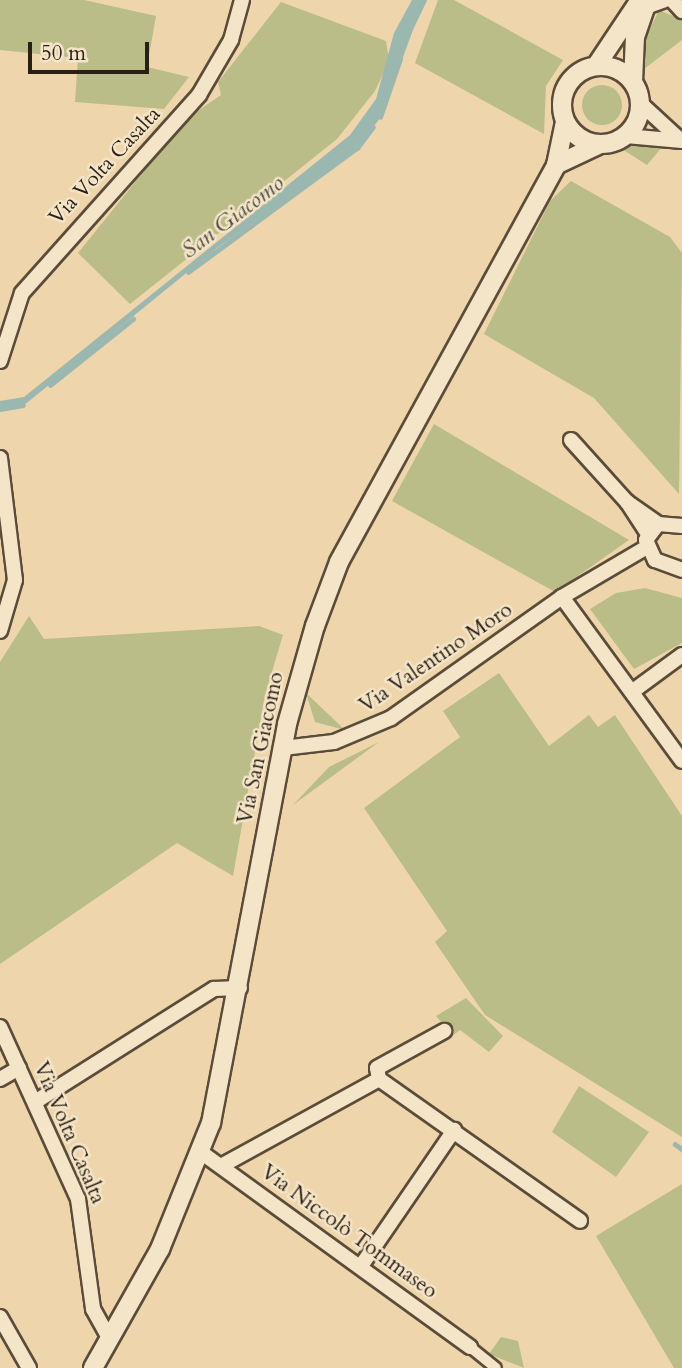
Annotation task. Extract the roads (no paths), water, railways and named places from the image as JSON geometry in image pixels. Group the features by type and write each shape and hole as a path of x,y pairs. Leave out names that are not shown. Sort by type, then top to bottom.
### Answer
{"street":[{"name":"Via Volta Casalta","path":"0,361 22,293 199,95 231,40 242,0"},
{"path":"598,145 565,122 561,104 569,81 596,66 645,2 665,0"},
{"path":"672,0 682,11"},
{"path":"645,2 635,37 633,82 640,103 682,141"},
{"path":"596,66 615,68 633,82"},
{"path":"626,136 640,103"},
{"name":"Via San Giacomo","path":"93,1368 160,1249 202,1153 240,988 299,674 337,567 556,165 565,122"},
{"path":"556,165 598,145 626,136 682,141"},
{"path":"571,440 627,502 664,528 655,560 678,565"},
{"path":"0,457 15,564 0,631"},
{"name":"Via Valentino Moro","path":"283,748 334,741 391,718 562,597 603,575 664,528"},
{"name":"Via Valentino Moro","path":"603,575 655,560"},
{"path":"562,597 682,761"},
{"path":"633,691 682,655"},
{"path":"35,1102 214,989 240,988"},
{"name":"Via Volta Casalta","path":"0,1027 78,1199 93,1309 109,1338"},
{"path":"444,1031 377,1068 379,1079 580,1221"},
{"path":"0,1079 19,1068"},
{"path":"221,1166 379,1079"},
{"path":"361,1266 454,1130"},
{"name":"Via Niccolò Tommaseo","path":"202,1153 470,1347"},
{"path":"0,1317 29,1368"},
{"path":"470,1347 496,1368"}],"water":[{"path":"412,0 424,0 381,117 357,148 217,248 23,406 0,409 0,401 24,397 350,135 376,99 394,33"}],"waterway":[{"name":"San Giacomo","path":"406,37 424,0"},
{"name":"San Giacomo","path":"380,117 400,59"},
{"name":"San Giacomo","path":"188,272 357,148 373,127"},
{"name":"San Giacomo","path":"50,385 133,319"},
{"name":"San Giacomo","path":"0,409 23,405"},
{"path":"675,1144 682,1149"}]}
